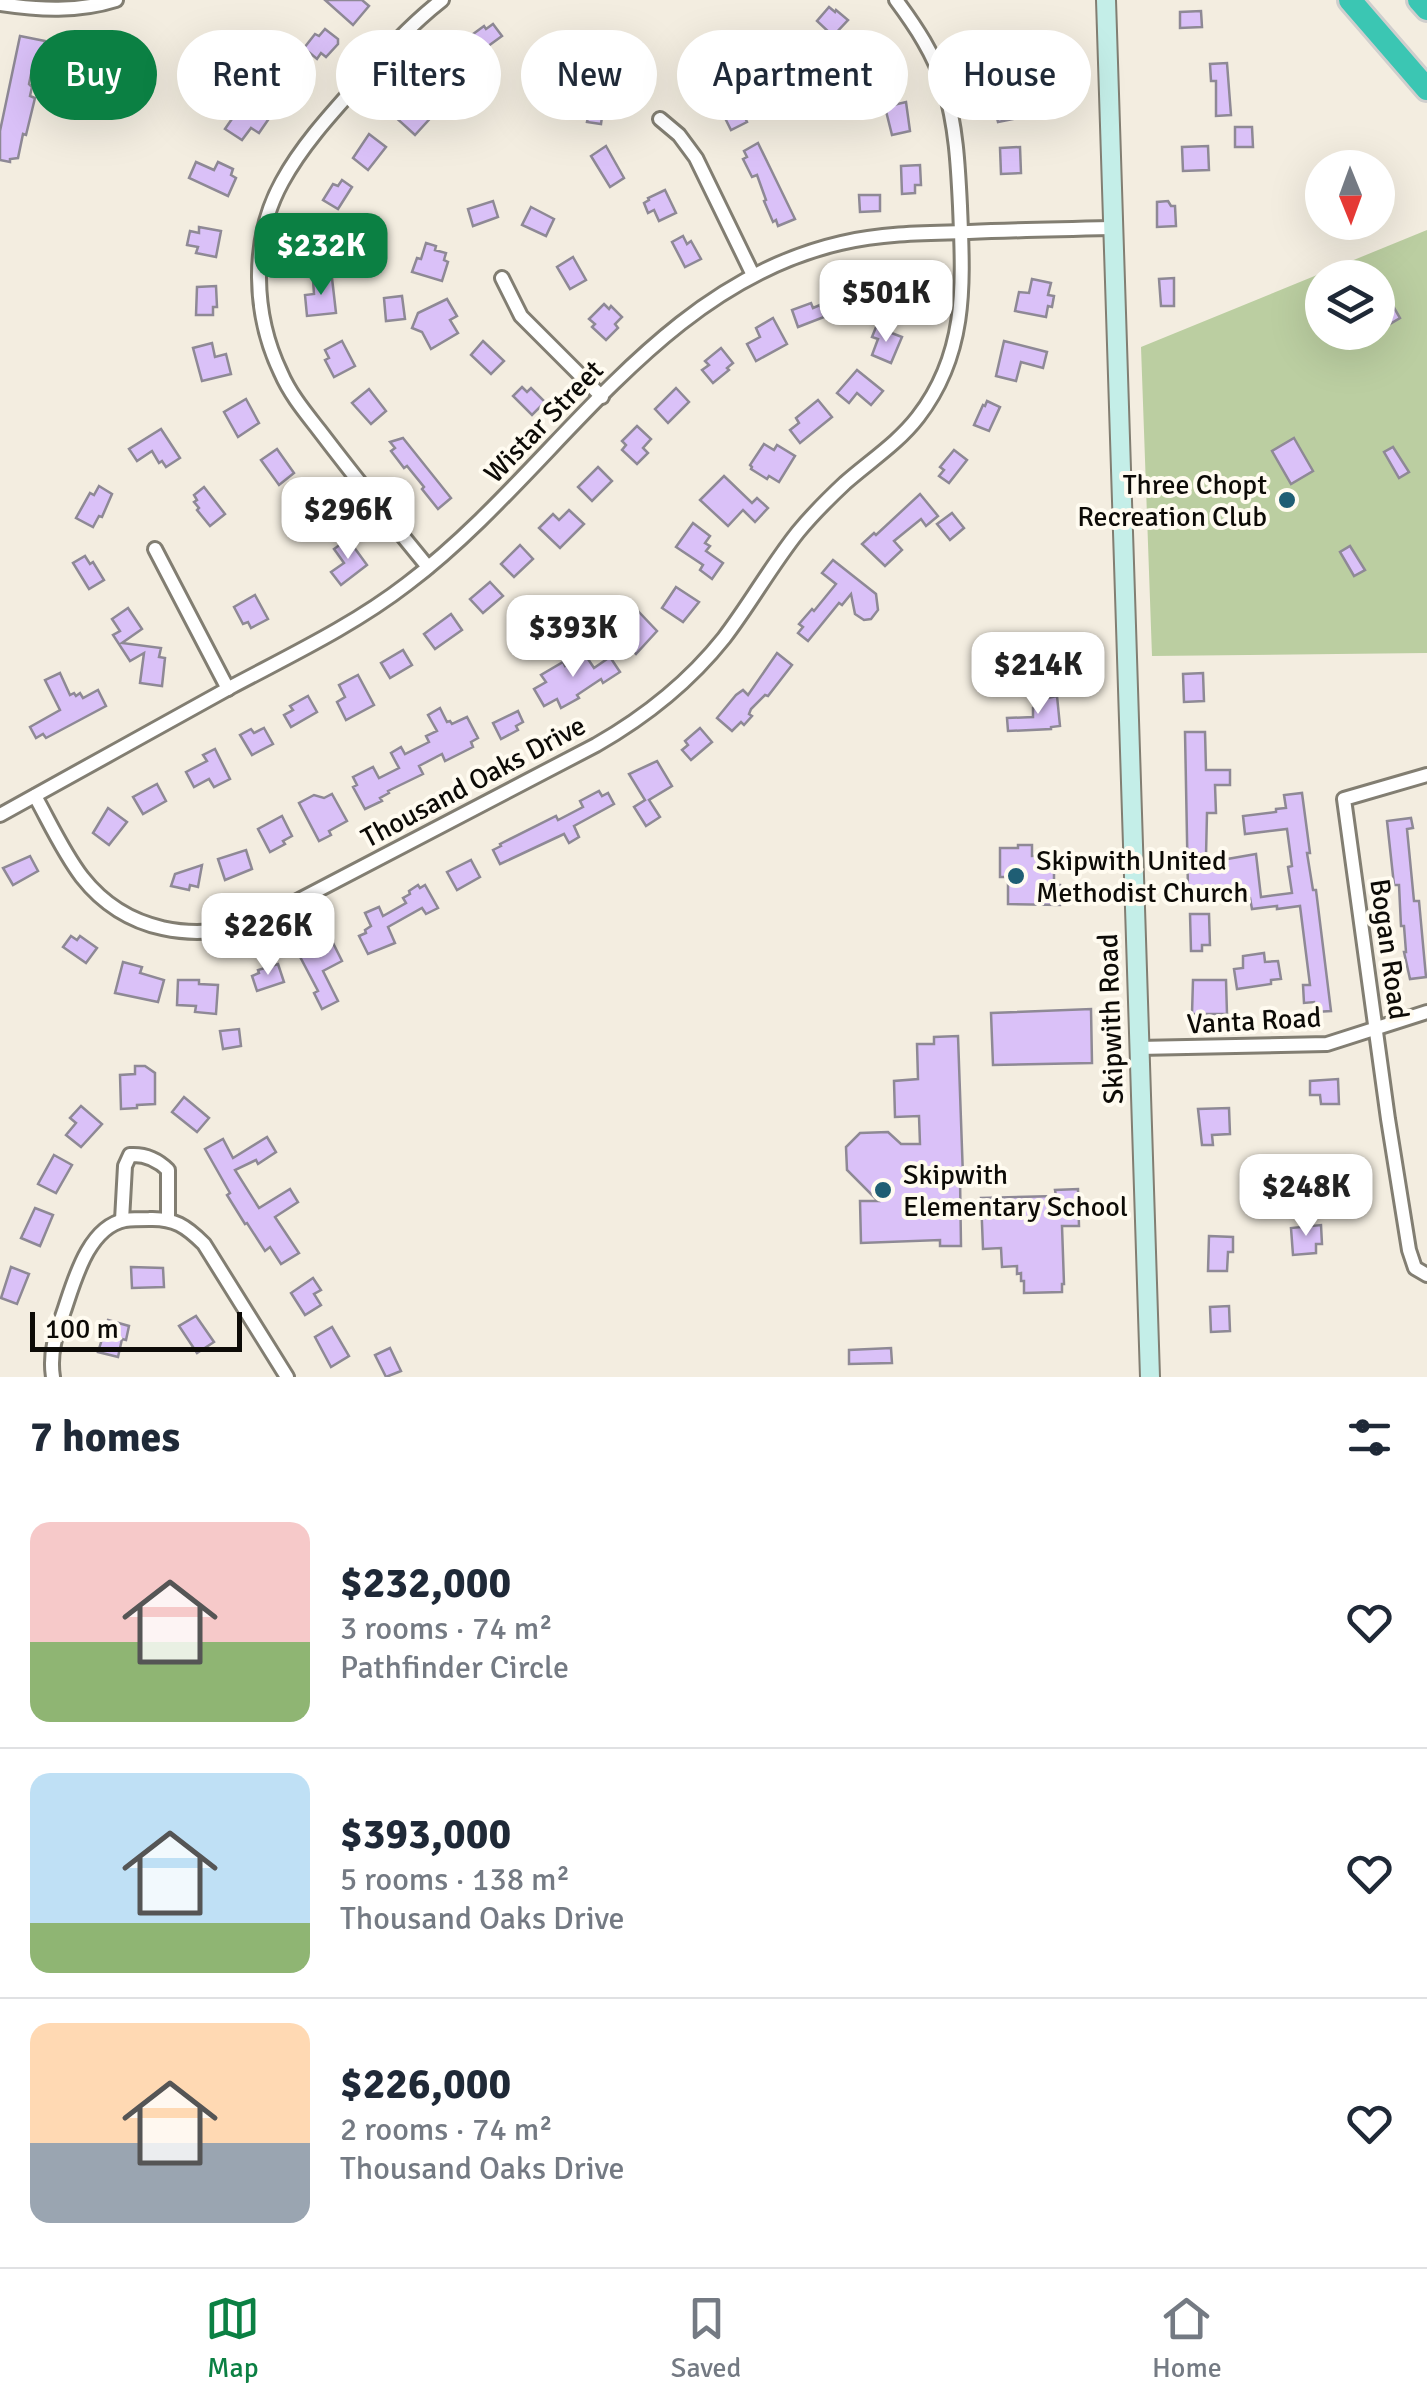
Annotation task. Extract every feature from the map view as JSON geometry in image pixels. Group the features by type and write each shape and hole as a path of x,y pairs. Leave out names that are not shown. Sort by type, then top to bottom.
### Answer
{"highway":[{"path":"1350,0 1427,89"},
{"path":"1419,0 1427,9"}],"main road":[{"name":"Skipwith Road","path":"1106,0 1150,1377"}],"street":[{"path":"0,4 46,10 116,0"},
{"path":"428,567 289,390 264,325 259,280 263,238 276,194 302,150 376,63 442,0"},
{"name":"Thousand Oaks Drive","path":"35,796 85,881 117,909 164,930 205,934 230,930 259,921 612,736 652,708 711,654 803,526 919,416 940,381 956,340 962,302 955,133 944,85 931,53 896,0"},
{"path":"660,119 679,135 696,158 753,275"},
{"name":"Wistar Street","path":"0,815 368,611 428,567 486,516 673,328 753,275 841,243 906,234 1113,228"},
{"path":"502,278 521,316 602,397"},
{"path":"155,548 228,688"},
{"name":"Bogan Road","path":"1427,775 1344,800 1409,1250 1415,1268 1427,1276"},
{"name":"Vanta Road","path":"1138,1048 1327,1044 1427,1012"},
{"path":"122,1220 124,1166 130,1156 139,1154 160,1161 168,1170 168,1218"},
{"path":"53,1377 55,1337 87,1251 122,1220 168,1218 204,1244 287,1377"}],"green space":[{"name":"Three Chopt Recreation Club","path":"1427,230 1427,653 1152,656 1141,347 1305,280 1305,350 1395,350 1395,260 1354,260"}],"building":[{"path":"325,0 362,0 369,6 353,25"},
{"path":"829,7 848,20 839,30 827,30 817,21"},
{"path":"1201,11 1202,27 1180,28 1180,12"},
{"path":"325,29 336,37 336,46 326,57 321,53 317,59 316,34"},
{"path":"20,36 30,38 30,119 18,158 10,162 0,160 0,131"},
{"path":"1227,63 1231,115 1216,116 1216,81 1211,81 1210,64"},
{"path":"908,116 910,131 892,135 888,120 908,120"},
{"path":"231,120 268,120 259,133 251,128 242,140 225,129"},
{"path":"398,120 429,120 415,135"},
{"path":"726,120 746,120 747,122 731,130"},
{"path":"1235,127 1252,127 1253,147 1235,147"},
{"path":"369,134 386,147 368,170 353,158"},
{"path":"758,143 795,219 778,226 764,201 757,175 752,177 743,159 747,157 744,151"},
{"path":"606,146 624,178 610,187 591,156"},
{"path":"1208,146 1209,170 1183,171 1182,147"},
{"path":"1020,147 1021,173 1001,174 1000,148"},
{"path":"196,162 214,170 218,162 233,169 231,175 236,178 228,196 189,178"},
{"path":"920,165 921,185 915,185 915,193 902,194 901,166"},
{"path":"342,180 352,187 338,209 323,200 333,184 338,186"},
{"path":"665,190 676,213 659,221 654,210 648,213 644,203"},
{"path":"859,195 880,195 880,211 860,212"},
{"path":"493,201 498,217 473,226 468,209"},
{"path":"1168,201 1175,206 1176,226 1157,227 1157,202"},
{"path":"531,207 554,219 546,236 522,225"},
{"path":"199,227 221,231 216,257 196,253 198,247 187,245 190,231 199,233"},
{"path":"311,227 331,232 322,246 327,250 325,260 307,255"},
{"path":"683,236 687,244 691,241 701,259 685,267 672,242"},
{"path":"426,243 446,253 444,260 448,262 442,281 412,272"},
{"path":"573,257 586,280 570,289 557,267"},
{"path":"887,269 910,269 910,306 888,306 888,300 875,300 875,279 887,279"},
{"path":"332,278 336,313 307,316 305,295 314,294 313,280"},
{"path":"1174,278 1174,306 1161,306 1159,279"},
{"path":"1032,279 1051,283 1048,295 1054,296 1046,317 1015,311 1019,292 1029,293"},
{"path":"216,286 217,307 213,307 213,315 196,315 197,287"},
{"path":"402,296 405,319 386,321 384,298"},
{"path":"447,299 457,316 450,320 458,333 431,349 422,332 412,328 418,313"},
{"path":"811,303 813,308 820,305 824,317 798,327 792,310"},
{"path":"604,304 622,317 606,340 589,319"},
{"path":"773,318 787,344 756,361 747,344 760,337 756,328"},
{"path":"876,327 902,337 891,363 872,355 878,339 872,337"},
{"path":"342,341 355,366 334,377 325,360 329,358 325,350"},
{"path":"483,341 504,361 491,374 471,355"},
{"path":"1004,341 1047,352 1043,368 1021,362 1016,381 996,376"},
{"path":"212,343 215,357 226,354 231,374 202,381 193,348"},
{"path":"721,348 733,363 713,383 702,370 709,365 705,361"},
{"path":"857,370 883,391 871,405 857,393 849,403 837,393"},
{"path":"522,387 527,392 531,388 545,402 532,415 513,396"},
{"path":"676,388 689,402 668,423 655,409"},
{"path":"369,389 386,411 371,424 352,403"},
{"path":"246,399 259,423 238,437 224,412"},
{"path":"818,400 832,417 800,443 790,430 799,423 796,418"},
{"path":"987,401 1000,407 989,431 974,425"},
{"path":"637,426 651,439 643,448 648,453 637,464 622,450 626,445 622,441"},
{"path":"161,429 180,458 166,467 152,451 137,461 129,449"},
{"path":"403,438 451,498 438,509 391,451 395,448 390,442"},
{"path":"1294,438 1313,471 1291,484 1272,451"},
{"path":"764,444 774,450 777,445 795,456 779,482 751,469"},
{"path":"1393,447 1409,472 1399,478 1384,452"},
{"path":"277,449 294,473 279,485 261,460"},
{"path":"954,450 967,460 949,483 939,476 944,470 940,467"},
{"path":"598,467 612,481 592,501 578,487"},
{"path":"724,476 752,503 757,498 768,508 755,522 743,510 728,526 700,500"},
{"path":"99,486 112,494 93,527 76,518 90,493 94,495"},
{"path":"204,487 225,514 210,526 194,502 194,495"},
{"path":"920,494 938,516 926,526 921,519 894,541 902,550 885,566 862,544"},
{"path":"311,496 330,514 314,532 295,509"},
{"path":"569,510 584,524 560,548 539,528 553,514 559,520"},
{"path":"952,513 964,528 950,540 937,524"},
{"path":"693,523 710,536 705,543 710,546 706,551 723,563 712,579 700,570 703,565 676,547"},
{"path":"348,539 367,565 341,585 331,572 344,563 334,549"},
{"path":"520,545 533,559 514,577 501,564"},
{"path":"1350,546 1365,570 1354,576 1340,552"},
{"path":"85,556 104,580 89,589 73,563"},
{"path":"833,560 876,594 878,610 871,619 864,620 855,614 851,594 808,641 798,633 803,627 799,624 836,584 822,573"},
{"path":"490,582 503,596 483,613 470,599"},
{"path":"676,587 699,602 683,622 662,608"},
{"path":"255,595 268,619 251,628 248,622 243,624 234,607"},
{"path":"128,608 142,629 122,643 161,648 159,657 165,658 162,686 140,683 144,653 130,661 113,635 120,631 112,619"},
{"path":"638,611 657,631 636,654 615,632"},
{"path":"451,614 462,630 435,649 424,634"},
{"path":"403,650 412,665 390,678 381,663"},
{"path":"584,653 594,668 610,657 620,672 603,683 601,679 561,708 557,699 544,706 534,689 546,682 541,675"},
{"path":"777,653 792,665 768,696 751,709 752,716 744,725 741,722 732,731 717,718 736,695 743,690 748,695"},
{"path":"60,673 70,695 80,693 83,698 98,690 106,706 46,738 43,734 36,738 30,727 60,710 45,680"},
{"path":"1203,673 1204,701 1184,702 1183,674"},
{"path":"358,675 374,705 346,720 337,702 345,697 339,685"},
{"path":"308,696 317,712 291,727 284,715 293,710 290,706"},
{"path":"1057,696 1060,726 1008,731 1007,718 1033,717 1037,700"},
{"path":"440,708 452,724 467,717 478,738 471,742 473,747 445,761 442,754 419,766 423,774 388,791 380,798 382,801 365,809 353,787 357,785 353,777 373,767 379,778 399,768 391,753 401,747 405,754 429,742 426,736 437,731 428,715"},
{"path":"518,711 523,722 516,726 518,730 501,739 493,723"},
{"path":"264,728 273,744 252,755 240,735"},
{"path":"700,728 712,742 691,760 682,750 688,745 685,741"},
{"path":"1185,732 1205,732 1206,770 1230,770 1230,785 1215,785 1216,813 1207,813 1206,856 1210,856 1210,862 1256,854 1261,897 1292,893 1287,829 1245,834 1243,816 1276,812 1286,808 1284,795 1302,793 1331,1011 1315,1012 1314,1002 1304,1003 1303,985 1310,985 1300,906 1252,909 1250,898 1229,900 1228,890 1188,890"},
{"path":"215,749 230,779 214,787 209,779 194,787 186,772 207,761 203,755"},
{"path":"657,761 672,786 649,800 660,817 646,826 634,807 645,800 629,774"},
{"path":"157,784 166,801 143,814 133,797"},
{"path":"599,791 602,796 608,793 614,804 574,826 579,837 569,843 564,834 500,864 493,850 500,844 583,807 580,801"},
{"path":"332,794 347,821 319,841 299,803 314,795 324,798"},
{"path":"108,808 127,822 109,845 93,833"},
{"path":"282,816 292,836 270,852 258,829"},
{"path":"1411,818 1413,828 1407,829 1426,977 1410,979 1387,821"},
{"name":"Skipwith United Methodist Church","path":"1032,845 1032,856 1054,855 1054,885 1060,885 1060,905 1008,904 1008,877 1000,877 1000,848"},
{"path":"246,850 252,869 225,880 218,859"},
{"path":"30,856 38,871 13,885 3,868"},
{"path":"471,860 480,877 457,890 447,872"},
{"path":"202,865 198,887 190,885 189,890 171,886 175,874"},
{"path":"418,885 425,885 438,908 426,914 422,908 388,927 395,943 368,954 359,936 371,926 365,913 379,907 383,916 406,903 403,898"},
{"path":"1190,914 1209,914 1210,945 1202,945 1202,951 1191,951"},
{"path":"71,936 77,940 80,936 97,948 86,963 63,947"},
{"path":"315,941 320,950 333,943 342,961 323,971 338,1001 322,1009 314,993 318,991 297,951"},
{"path":"1264,953 1265,962 1278,961 1281,979 1237,989 1234,969 1243,968 1243,956"},
{"path":"123,962 142,967 140,973 164,980 158,1002 115,993"},
{"path":"278,964 284,982 257,991 252,976"},
{"path":"178,980 218,985 216,1014 195,1012 196,1006 177,1005"},
{"path":"1193,980 1226,980 1227,1014 1192,1014"},
{"path":"1091,1009 1092,1063 993,1065 991,1013"},
{"path":"239,1029 241,1046 223,1049 220,1031"},
{"path":"958,1036 961,1246 940,1246 940,1240 861,1243 860,1201 878,1201 847,1170 846,1147 860,1133 888,1132 901,1144 920,1144 919,1116 895,1117 894,1081 918,1079 917,1044 934,1044 934,1037"},
{"path":"135,1066 145,1066 155,1073 155,1104 121,1109 120,1075 135,1074"},
{"path":"1338,1079 1339,1104 1321,1104 1320,1095 1310,1095 1310,1081"},
{"path":"184,1097 209,1118 197,1132 172,1112"},
{"path":"81,1106 102,1124 81,1147 66,1135 76,1123 70,1118"},
{"path":"1229,1108 1230,1134 1212,1135 1213,1145 1202,1145 1198,1109"},
{"path":"267,1137 276,1152 258,1164 256,1160 235,1170 259,1208 290,1189 298,1202 275,1217 299,1253 281,1264 270,1247 265,1251 245,1224 205,1149 223,1139 233,1158"},
{"path":"54,1155 72,1165 56,1193 38,1184"},
{"path":"1078,1189 1079,1226 1062,1226 1062,1292 1024,1293 1024,1281 1021,1273 1017,1274 1017,1266 1002,1267 1001,1248 983,1249 981,1198 1056,1196 1055,1190"},
{"path":"35,1208 53,1215 40,1246 21,1238"},
{"path":"1321,1225 1322,1244 1316,1244 1316,1253 1293,1255 1291,1228"},
{"path":"1209,1236 1233,1237 1227,1271 1208,1271"},
{"path":"11,1267 29,1274 17,1304 1,1298"},
{"path":"131,1267 163,1268 164,1287 132,1288"},
{"path":"313,1278 321,1290 314,1294 321,1305 305,1315 291,1293"},
{"path":"1229,1306 1230,1331 1211,1332 1210,1307"},
{"path":"196,1316 214,1342 197,1353 179,1326"},
{"path":"108,1320 129,1326 118,1357 98,1352"},
{"path":"332,1327 349,1356 331,1367 315,1337"},
{"path":"390,1348 401,1371 386,1377 375,1355"},
{"path":"891,1348 892,1363 849,1364 849,1350"}],"place":[{"name":"Three Chopt Recreation Club","path":"1287,500"},
{"name":"Skipwith United Methodist Church","path":"1016,876"},
{"name":"Skipwith Elementary School","path":"883,1190"}]}
